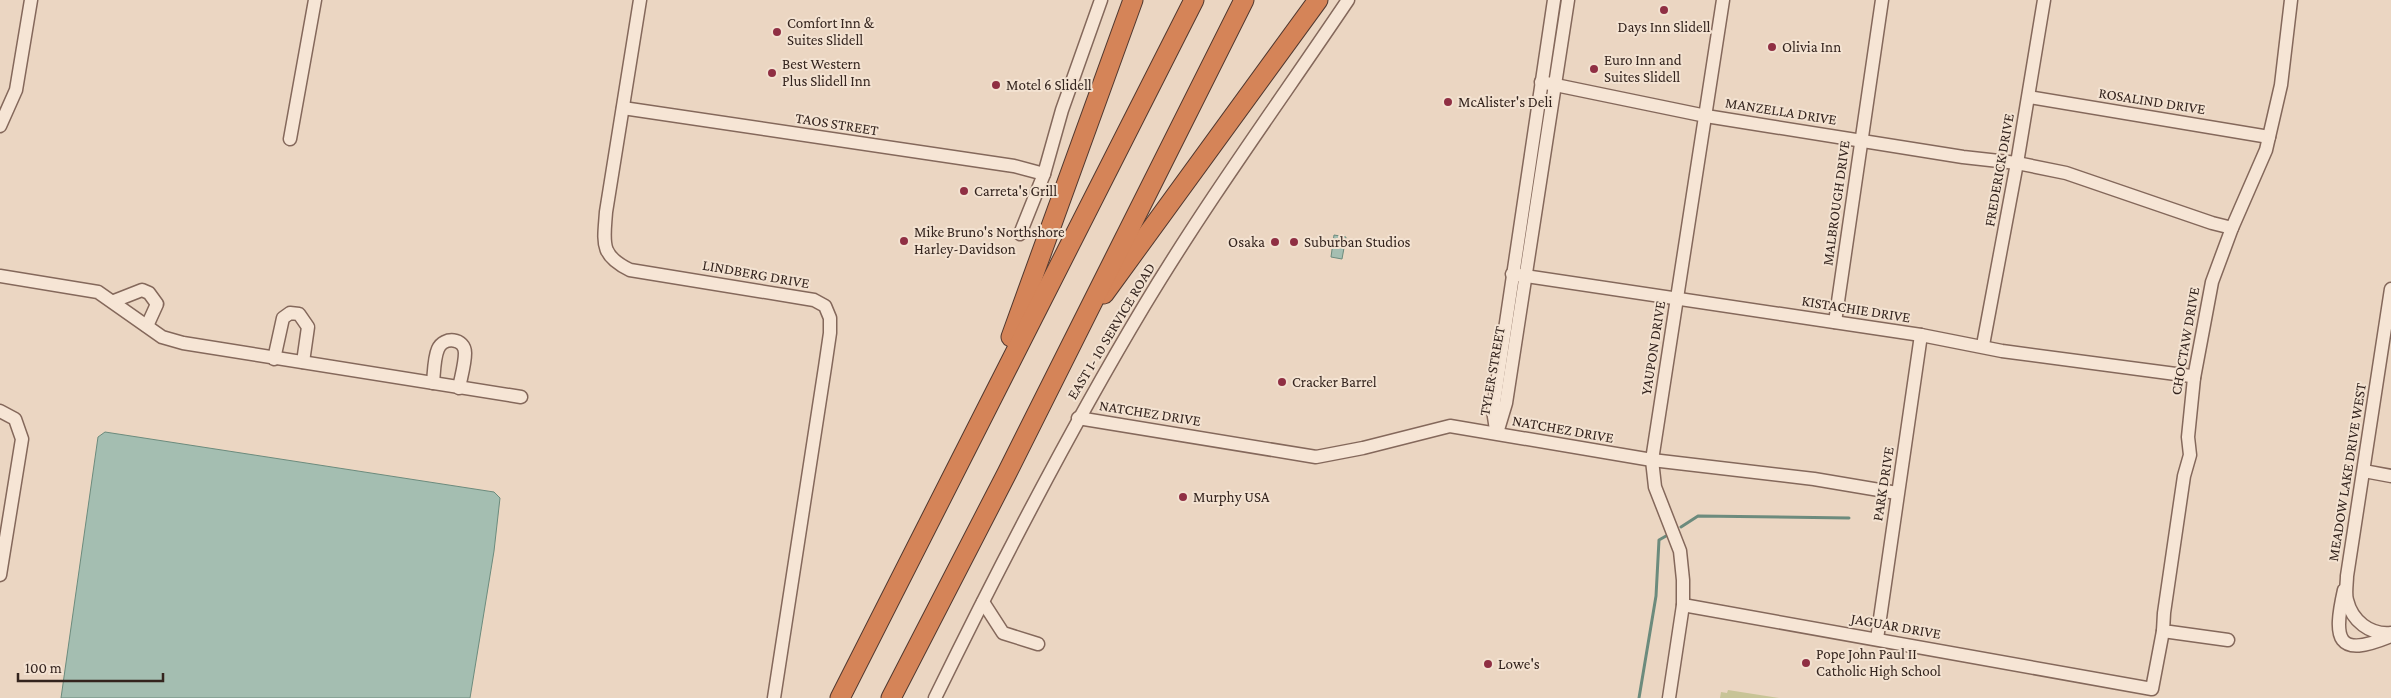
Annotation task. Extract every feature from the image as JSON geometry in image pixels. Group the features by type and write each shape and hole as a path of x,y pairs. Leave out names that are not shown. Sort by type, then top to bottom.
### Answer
{"highway":[{"path":"986,410 1133,0"},
{"path":"840,698 1194,0"},
{"path":"891,698 1007,473 1244,0"},
{"path":"1076,334 1318,0"}],"street":[{"path":"0,126 16,90 31,0"},
{"path":"290,140 315,0"},
{"name":"LINDBERG DRIVE","path":"640,0 604,240 607,253 615,263 630,270 655,276 814,300 825,306 830,318 825,367 774,698"},
{"path":"1020,234 1044,174 1062,110 1101,0"},
{"name":"EAST I- 10 SERVICE ROAD","path":"935,698 1078,418 1174,258 1227,176 1348,0"},
{"name":"TYLER STREET","path":"1519,275 1541,82 1554,0"},
{"name":"TYLER STREET","path":"1497,433 1493,410 1555,84 1568,0"},
{"name":"YAUPON DRIVE","path":"1669,698 1683,605 1680,551 1655,486 1652,460 1723,0"},
{"name":"MALBROUGH DRIVE","path":"1835,322 1882,0"},
{"name":"FREDERICK DRIVE","path":"1983,345 2017,163 2044,0"},
{"name":"CHOCTAW DRIVE","path":"2103,681 2152,689 2163,631 2183,486 2190,455 2188,437 2194,378 2212,282 2270,137 2281,85 2291,0"},
{"name":"MANZELLA DRIVE","path":"1541,82 1706,116 1862,139 1963,157 2017,163 2066,173 2212,223 2232,228"},
{"name":"ROSALIND DRIVE","path":"2028,97 2270,137"},
{"name":"TAOS STREET","path":"623,108 1014,166 1044,174"},
{"name":"KISTACHIE DRIVE","path":"1519,275 1921,335 2002,350 2191,376 2194,378"},
{"path":"0,276 98,292 114,301 162,337 183,344 521,398"},
{"name":"MEADOW LAKE DRIVE WEST","path":"2391,289 2387,343 2347,576 2347,600 2355,620 2361,625 2381,634 2391,634"},
{"path":"114,301 142,290 149,293 156,304 147,326"},
{"path":"274,359 283,318 290,313 299,314 308,327 303,362"},
{"name":"PARK DRIVE","path":"1877,639 1921,335"},
{"path":"432,383 438,349 444,341 452,339 461,343 466,351 460,388"},
{"path":"0,410 15,419 22,439 2,543 0,575"},
{"name":"NATCHEZ DRIVE","path":"1078,418 1316,457 1363,448 1450,426 1652,460 1814,479 1897,493"},
{"path":"2364,471 2391,476"},
{"path":"2347,576 2337,620 2340,639 2345,643 2359,646 2391,634"},
{"path":"983,602 1003,633 1038,644"},
{"name":"JAGUAR DRIVE","path":"1683,605 2103,681"},
{"path":"2163,631 2228,640"}],"shaded area":[{"path":"1334,235 1346,237 1342,259 1331,257"},
{"path":"105,432 494,492 500,498 494,551 470,698 61,698 98,437"},
{"path":"1728,690 1779,698 1720,698 1721,692 1727,693"}],"waterway":[{"path":"1681,527 1698,516 1849,518"},
{"path":"1639,698 1656,596 1659,540 1666,536"}],"place":[{"name":"Days Inn Slidell","path":"1664,10"},
{"name":"Comfort Inn & Suites Slidell","path":"777,32"},
{"name":"Olivia Inn","path":"1772,47"},
{"name":"Euro Inn and Suites Slidell","path":"1594,69"},
{"name":"Best Western Plus Slidell Inn","path":"772,73"},
{"name":"Motel 6 Slidell","path":"996,85"},
{"name":"McAlister's Deli","path":"1448,102"},
{"name":"Carreta's Grill","path":"964,191"},
{"name":"Mike Bruno's Northshore Harley-Davidson","path":"904,241"},
{"name":"Osaka","path":"1275,242"},
{"name":"Suburban Studios","path":"1294,242"},
{"name":"Cracker Barrel","path":"1282,382"},
{"name":"Murphy USA","path":"1183,497"},
{"name":"Pope John Paul II Catholic High School","path":"1806,663"},
{"name":"Lowe's","path":"1488,664"}]}
